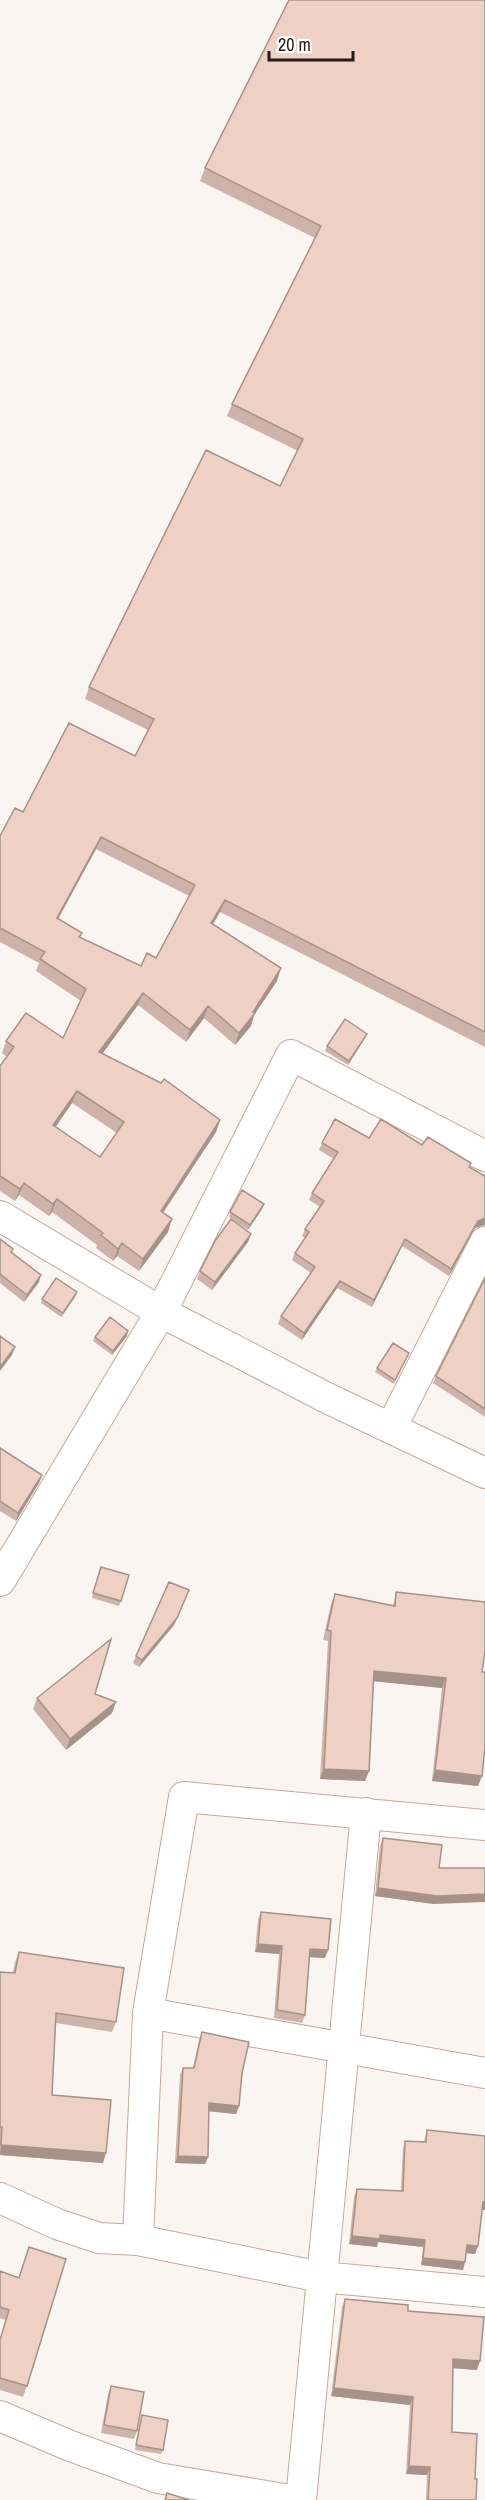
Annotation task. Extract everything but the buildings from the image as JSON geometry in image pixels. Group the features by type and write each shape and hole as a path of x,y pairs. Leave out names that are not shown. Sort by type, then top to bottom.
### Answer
{"street":[{"path":"0,1581 161,1312 291,1055 485,1156"},
{"path":"0,1216 161,1312 327,1398 485,1473"},
{"path":"391,1428 485,1242"},
{"path":"138,2240 148,2013 184,1797 485,1825"},
{"path":"301,2500 366,1813"},
{"path":"148,2013 485,2073"},
{"path":"0,2198 57,2224 99,2238 138,2240 321,2277 485,2292"},
{"path":"0,2416 68,2445 158,2478 290,2500"}]}
